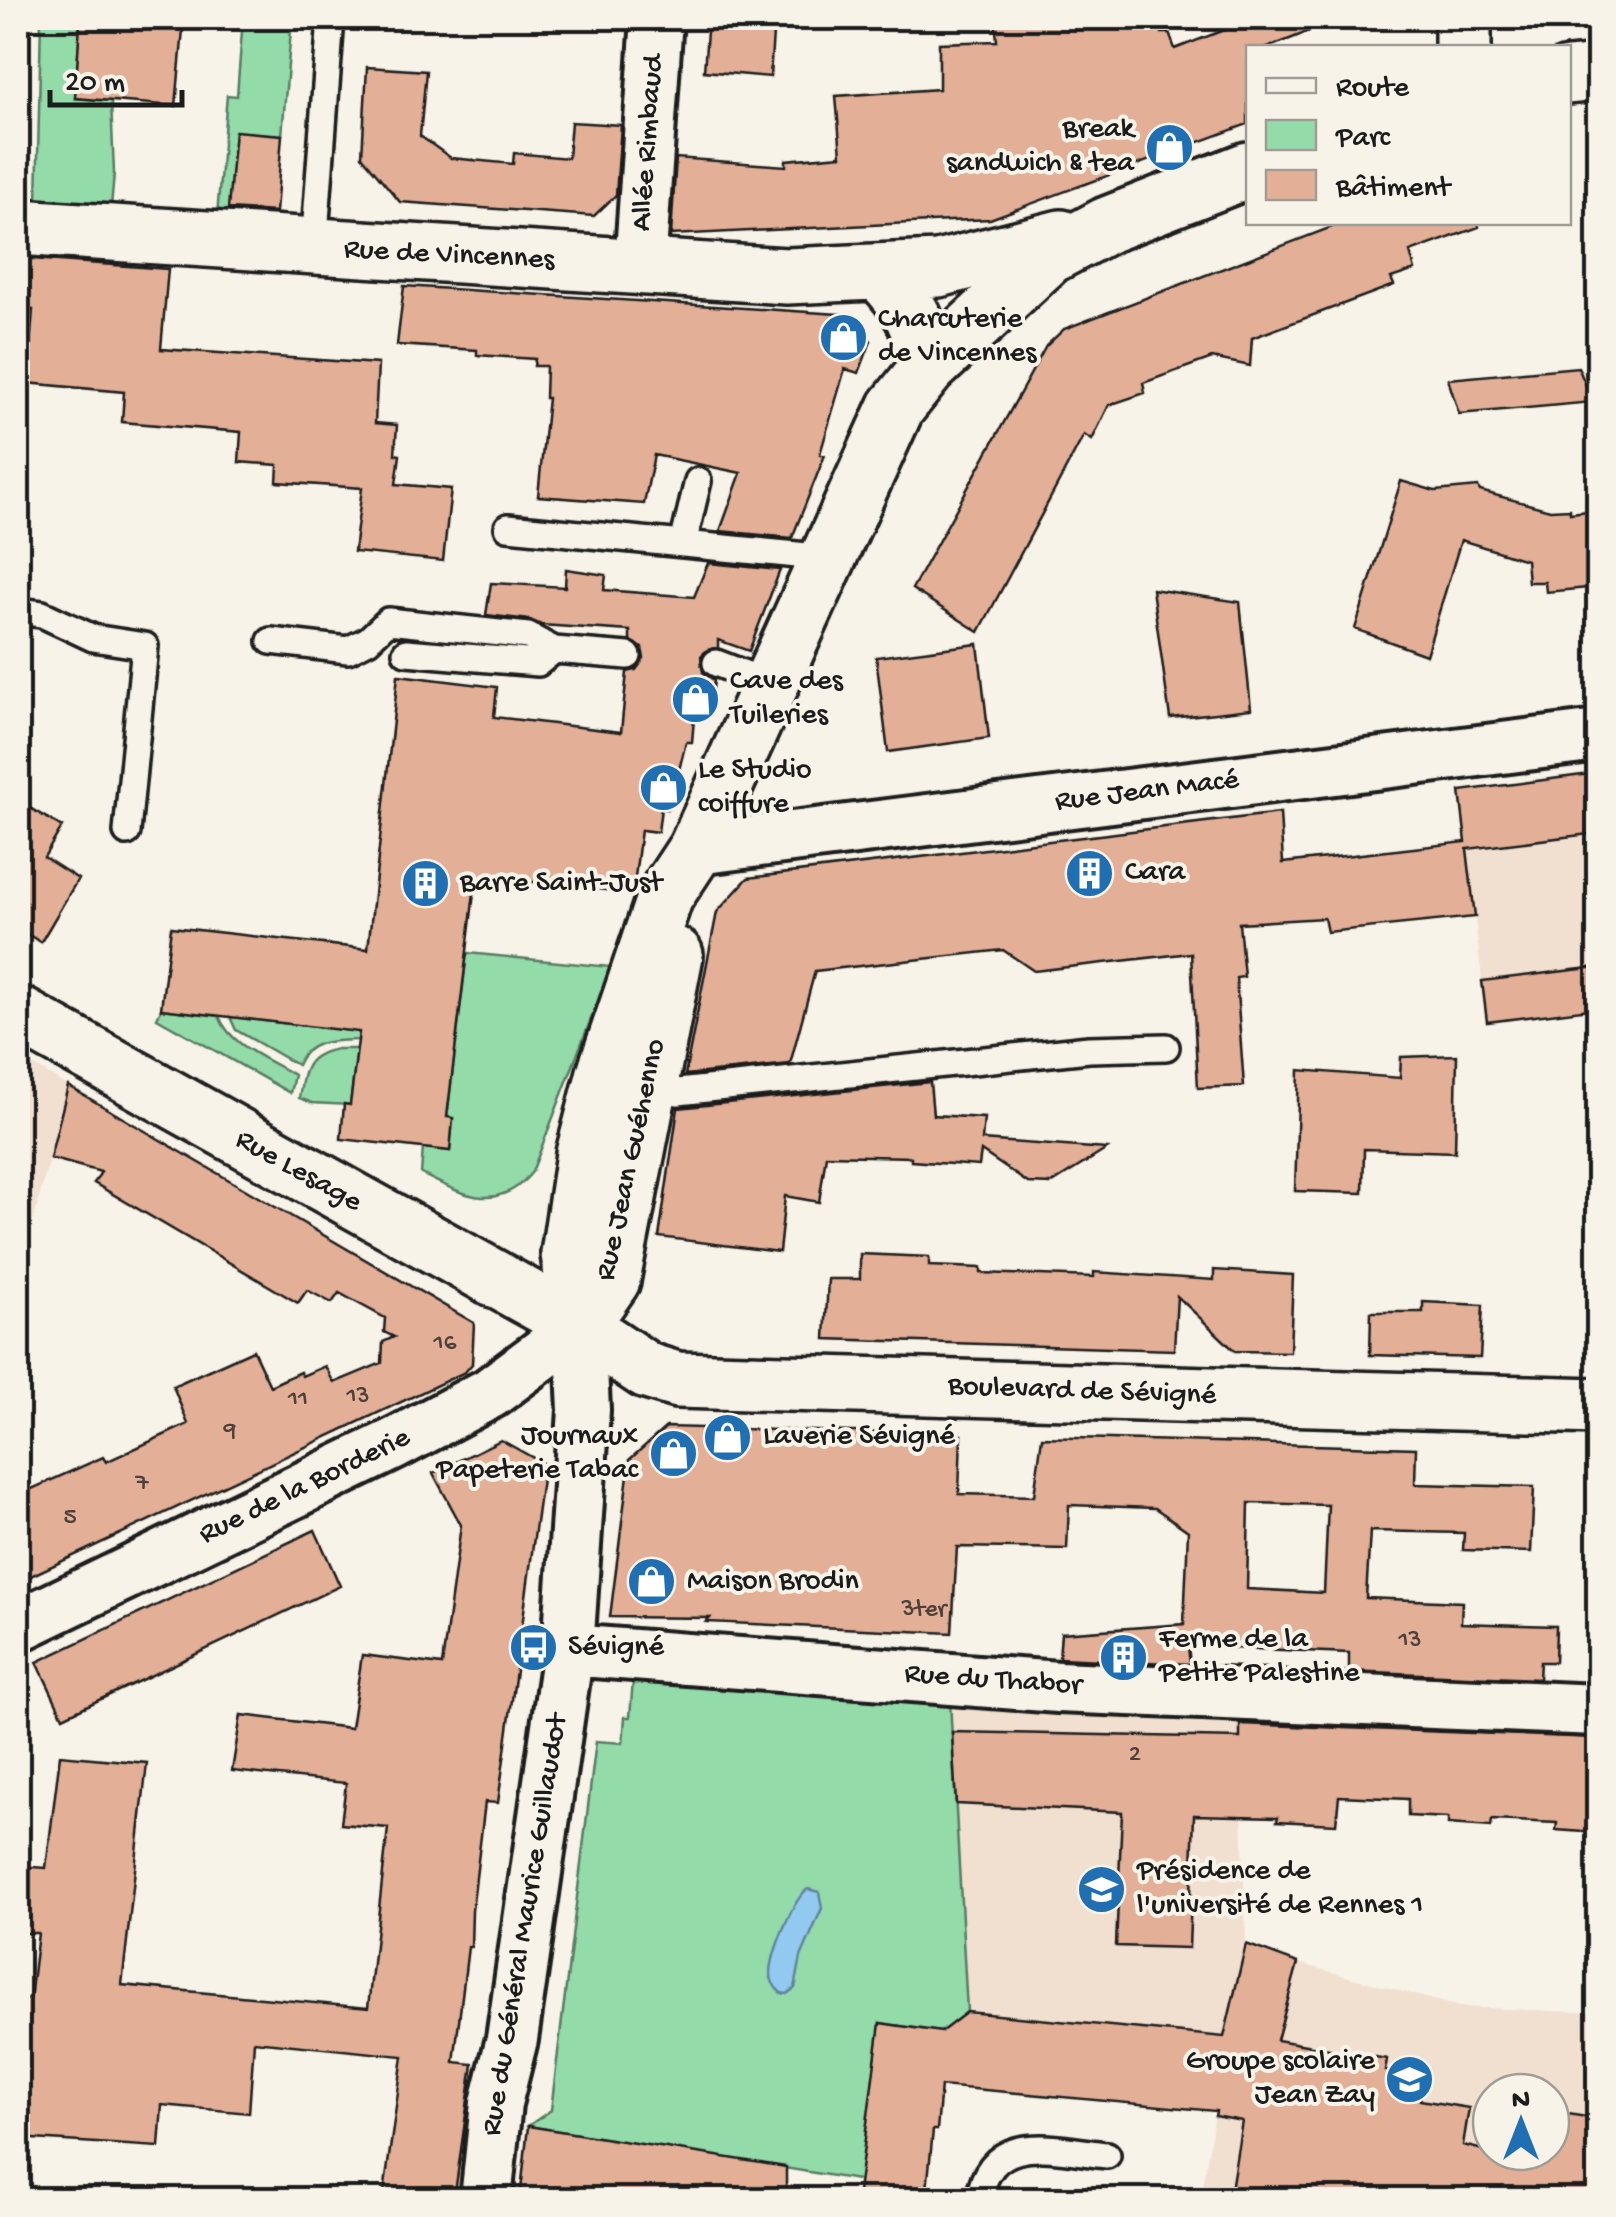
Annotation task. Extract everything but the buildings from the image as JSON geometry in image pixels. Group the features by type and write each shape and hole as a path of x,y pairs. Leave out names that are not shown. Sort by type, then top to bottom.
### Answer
{"main road":[{"path":"1464,18 1464,45"},
{"path":"1571,76 1598,73"},
{"name":"Rue Jean Guéhenno","path":"580,1326 569,1254 584,1154 627,1079 665,896 696,848 896,408 928,368 1026,274 1073,241 1246,171"},
{"name":"Rue de Vincennes","path":"18,227 788,276 938,269 1107,225"},
{"path":"881,274 896,290 922,333 928,368"},
{"name":"Rue Lesage","path":"18,1014 580,1326"},
{"name":"Boulevard de Sévigné","path":"580,1326 647,1371 676,1380 1598,1406"}],"street":[{"name":"Allée Rimbaud","path":"640,268 657,18"},
{"name":"Rue Jean Macé","path":"696,848 1598,736"},
{"name":"Rue de la Borderie","path":"18,1626 490,1393 580,1326"},
{"name":"Rue du Général Maurice Guillaudot","path":"486,2200 496,2102 512,2039 568,1650 584,1410 580,1326"},
{"name":"Rue du Thabor","path":"568,1650 1058,1686 1598,1710"}],"lane":[{"path":"314,248 331,18"},
{"path":"682,544 698,481"},
{"path":"508,527 828,558"},
{"path":"18,611 42,614 93,638 146,646 127,832"},
{"path":"271,640 348,650 368,640 388,621 528,636 554,650 628,656"},
{"path":"406,652 538,662 554,650"},
{"path":"716,663 771,684"},
{"path":"627,1079 678,1092 1089,1049 1166,1047"},
{"path":"980,2200 988,2172 1012,2150 1029,2146 1107,2155"}],"shaded area":[{"path":"1598,773 1598,1008 1487,1022 1460,791"},
{"path":"18,1056 68,1086 18,1280"},
{"path":"950,1701 1239,1709 1246,1944 1298,1963 1459,2007 1598,2013 1598,2199 1200,2199 1223,2067 1222,2039 967,2012"}],"green space":[{"path":"41,18 140,18 139,29 80,25 75,98 111,101 111,207 37,203"},
{"path":"243,18 292,18 282,135 235,132 228,216 217,216 227,95 237,96"},
{"path":"467,953 611,967 532,1172 519,1185 492,1197 465,1193 421,1174 423,1148 450,1150 453,1119 447,1117"},
{"path":"161,1009 219,1016 241,1044 294,1075 290,1093 157,1018"},
{"path":"230,1017 359,1032 358,1040 315,1046 297,1065 236,1030"},
{"path":"337,1049 357,1049 350,1105 312,1103 299,1098 312,1059"},
{"path":"633,1680 950,1701 967,2012 941,2032 880,2023 924,2191 528,2126 551,2110 596,1741 623,1743"}],"water":[{"path":"808,1889 819,1892 822,1908 801,1957 795,1988 781,1993 771,1978 772,1963 790,1914"}],"place":[{"name":"Break sandwich & tea","path":"1169,147"},
{"name":"Charcuterie de Vincennes","path":"843,337"},
{"name":"Cave des Tuileries","path":"695,699"},
{"name":"Le Studio coiffure","path":"663,788"},
{"name":"Cara","path":"1090,873"},
{"name":"Barre Saint-Just","path":"425,884"},
{"name":"Laverie Sévigné","path":"728,1437"},
{"name":"Journaux Papeterie Tabac","path":"673,1454"},
{"name":"Maison Brodin","path":"652,1582"},
{"name":"Sévigné","path":"533,1648"},
{"name":"Ferme de la Petite Palestine","path":"1124,1657"},
{"name":"Présidence de l'université de Rennes 1","path":"1102,1889"},
{"name":"Groupe scolaire Jean Zay","path":"1410,2079"}]}
